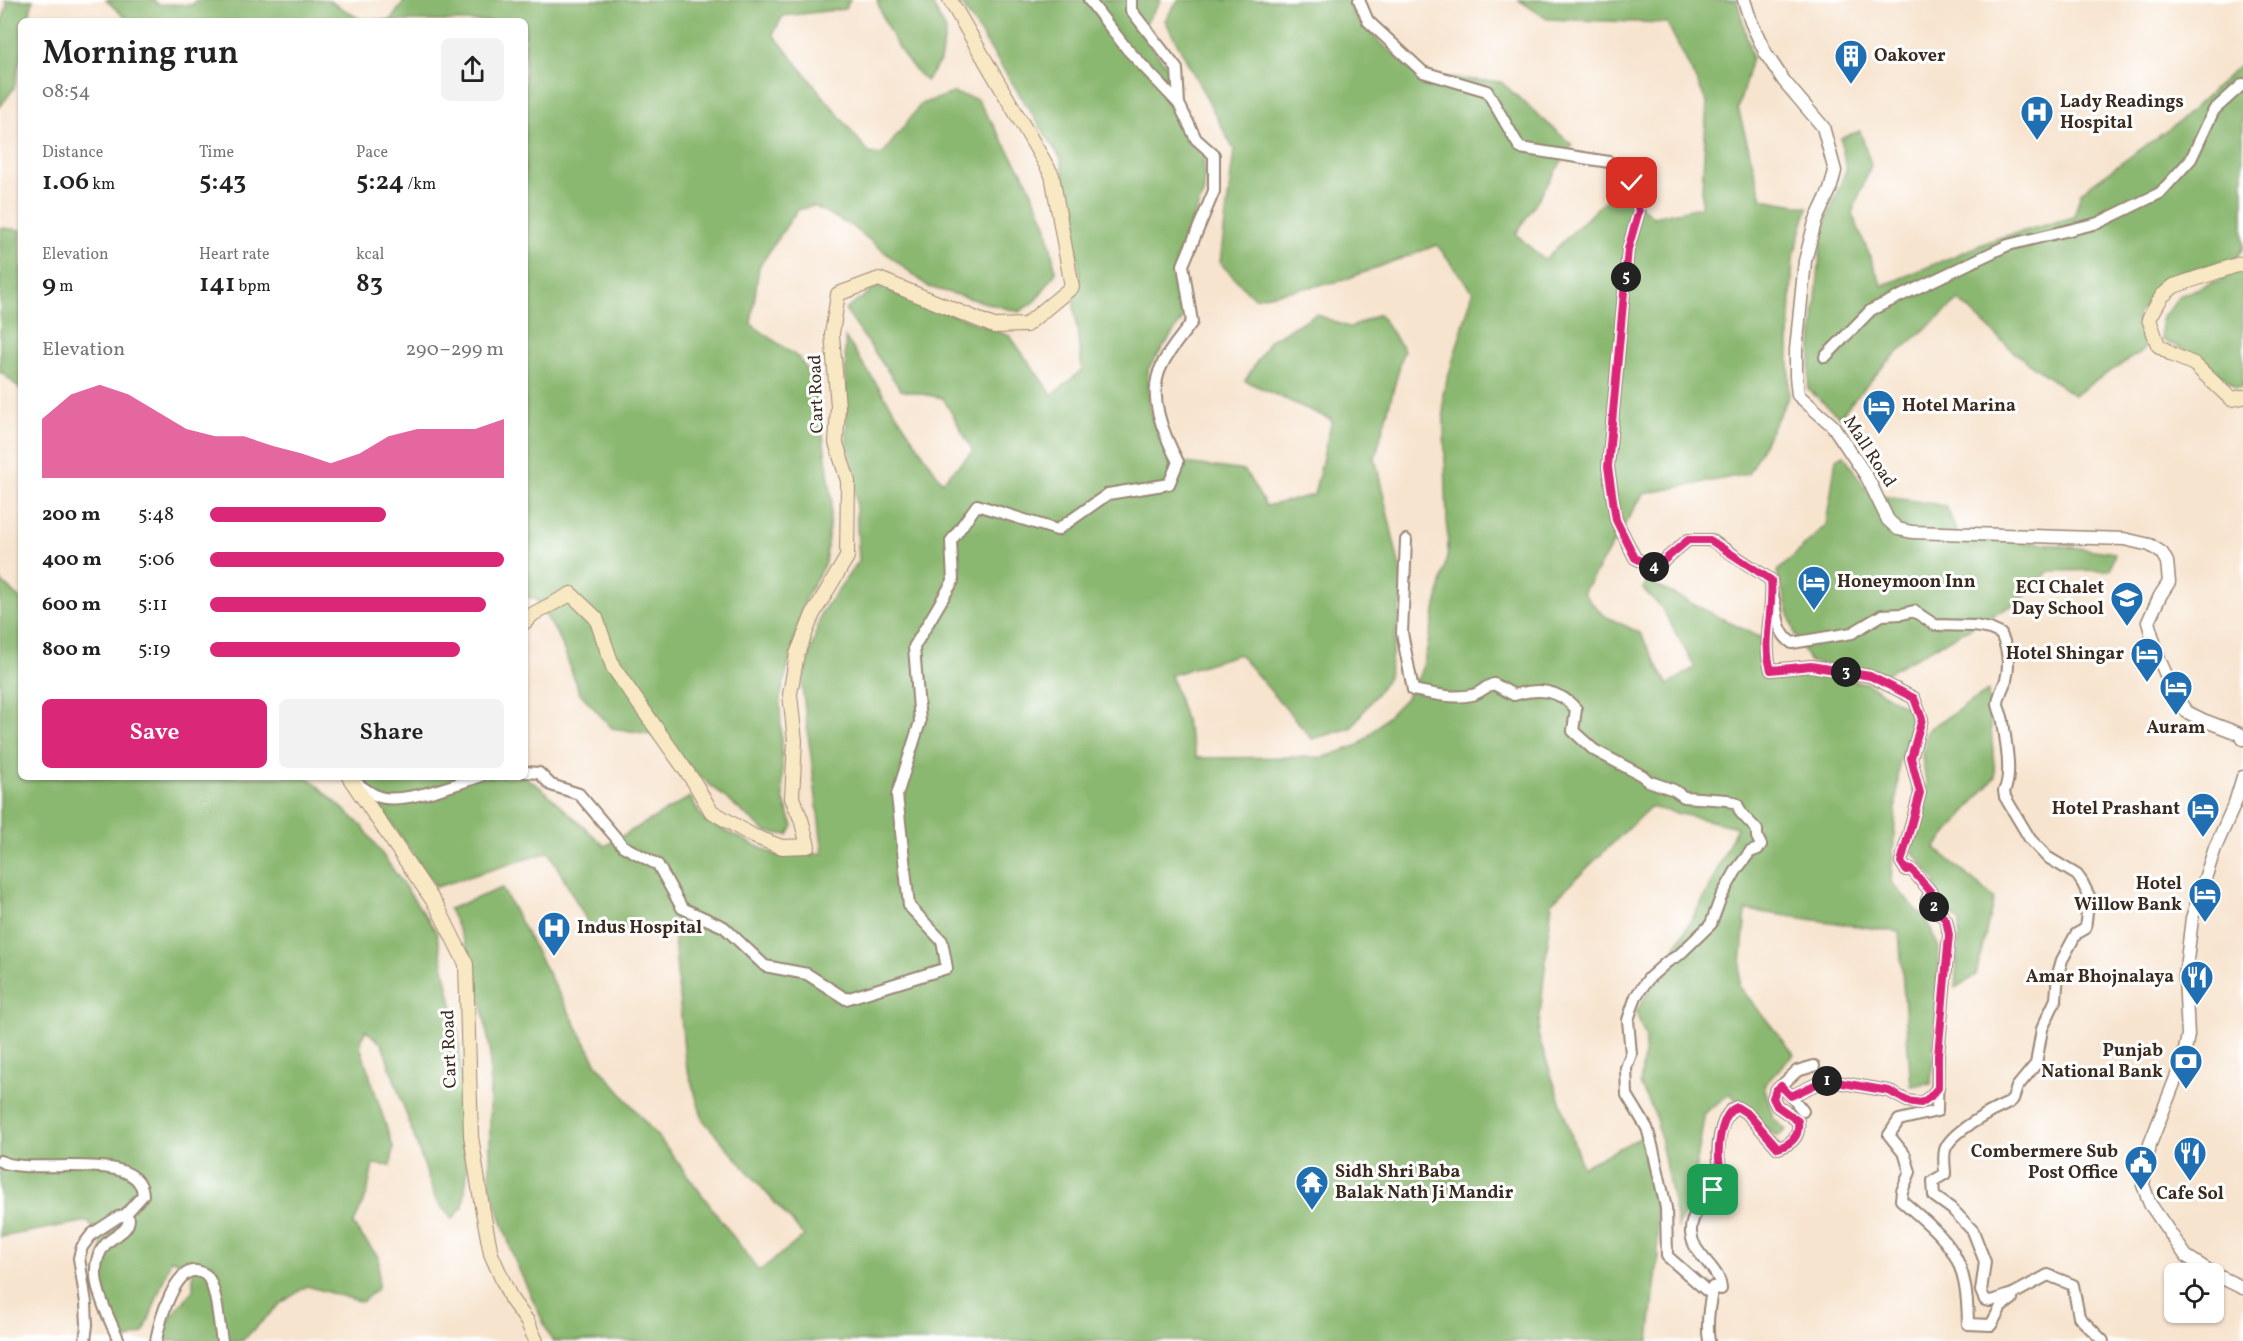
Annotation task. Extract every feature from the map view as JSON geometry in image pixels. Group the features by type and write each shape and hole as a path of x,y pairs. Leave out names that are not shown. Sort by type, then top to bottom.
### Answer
{"main road":[{"name":"Cart Road","path":"528,619 533,614 571,594 596,618 613,667 694,782 711,811 753,836 782,847 808,846 801,819 792,798 795,741 790,694 797,654 813,614 847,557 848,481 836,443 838,407 832,334 838,294 879,279 994,326 1026,325 1072,287 1052,175 950,0"},
{"path":"2243,263 2174,286 2162,296 2149,319 2158,345 2173,355 2194,364 2231,399 2243,398"},
{"name":"Cart Road","path":"351,780 438,908 466,964 471,1136 482,1207 491,1254 511,1299 527,1321 536,1341"}],"street":[{"path":"528,772 539,773 551,785 579,794 623,846 658,865 682,908 724,927 765,966 807,974 846,999 947,968 942,940 909,906 897,795 920,722 914,647 952,581 951,541 977,505 1057,530 1108,494 1169,484 1178,462 1165,437 1154,391 1161,366 1192,322 1183,265 1214,191 1214,155 1196,139 1179,105 1126,49 1089,0"},
{"path":"1131,0 1131,10 1177,69 1179,105"},
{"path":"1359,0 1368,21 1423,72 1487,91 1520,148 1609,162 1632,183 1639,211 1628,249 1608,467 1616,520 1635,558 1655,568 1688,540 1710,540 1771,580 1777,608 1778,628 1784,638 1792,643 1841,636 1859,630 1882,615 1914,611 1935,625 1975,626 2001,634 2006,645 2008,670 1998,704 2007,764 2005,797 2030,839 2047,857 2077,875 2089,896 2085,929 2076,934 2059,969 2056,999 2042,1029 2036,1064 2017,1087 2013,1099 1972,1122 1950,1142 1945,1149 1945,1174 1934,1181 1934,1196 1952,1209 1973,1231 1985,1262 1981,1291 1985,1300 1991,1301 2013,1294 2048,1275 2073,1285 2079,1317 2103,1341"},
{"name":"Mall Road","path":"1744,0 1751,22 1766,54 1784,81 1822,127 1835,171 1830,190 1815,222 1805,261 1797,350 1798,395 1833,426 1867,477 1888,520 1898,529 1912,532 2124,539 2150,545 2162,553 2167,562 2169,582 2148,622 2159,659 2177,699 2187,712 2240,734 2243,739"},
{"path":"1825,357 1871,310 2008,245 2098,223 2160,193 2191,159 2214,110 2243,84"},
{"path":"1406,540 1402,633 1413,690 1453,698 1479,693 1486,686 1494,684 1514,695 1527,691 1554,692 1569,701 1575,708 1574,731 1594,750 1643,776 1648,781 1661,784 1684,797 1726,800 1737,804 1741,813 1757,830 1757,837 1761,845 1750,852 1737,870 1721,897 1711,924 1679,955 1649,978 1636,996 1628,1020 1631,1054 1626,1068 1627,1095 1647,1128 1653,1149 1666,1208 1667,1256 1707,1291 1710,1292 1713,1287"},
{"path":"1773,596 1766,656 1771,670 1811,666 1870,676 1914,698 1922,719 1911,758 1920,793 1901,862 1906,870 1911,869 1931,892 1927,900 1946,920 1949,935 1938,1055 1937,1111 1899,1119 1889,1135 1905,1155 1910,1172 1902,1191 1901,1200 1941,1236 1957,1257 1965,1286 1968,1324 1991,1325 2001,1307 2012,1299 2013,1294"},
{"path":"2197,1263 2186,1256 2150,1204 2143,1185 2150,1144 2181,1066 2188,1035 2185,977 2192,918 2215,848 2235,803 2243,777"},
{"path":"354,780 378,796 400,798 469,780"},
{"path":"1713,1287 1721,1289 1721,1280 1703,1259 1691,1234 1695,1212 1707,1193 1708,1181 1712,1178 1714,1196 1717,1197 1721,1168 1717,1149 1726,1115 1731,1109 1737,1107 1742,1109 1778,1148 1791,1143 1799,1128 1798,1121 1777,1106 1773,1098 1776,1090 1797,1071 1814,1066"},
{"path":"1791,1096 1823,1081 1889,1091 1907,1101 1921,1103 1938,1088"},
{"path":"1781,1086 1803,1111"},
{"path":"0,1161 34,1168 83,1166 119,1170 136,1178 142,1186 143,1195 125,1215 92,1234 82,1247 79,1258 87,1325 84,1341"},
{"path":"119,1341 100,1294 95,1274 97,1258 105,1244 126,1228 129,1218 125,1215"},
{"path":"156,1341 176,1283 184,1273 196,1270 207,1275 212,1285 222,1341"},
{"path":"2224,1279 2243,1288"},
{"path":"1709,1341 1707,1330 1713,1287"}],"green space":[{"path":"5,0 33,0 29,18 18,18 18,69 14,88 0,107 0,28 7,5"},
{"path":"106,0 154,0 158,4 193,5 196,0 328,0 358,18 126,18"},
{"path":"405,0 850,0 845,9 783,16 773,34 869,153 882,155 921,104 953,93 977,99 1025,177 1046,224 1056,273 1035,301 1019,312 929,287 853,227 814,206 797,210 759,267 751,324 800,359 816,387 832,500 825,563 804,601 780,699 783,798 793,826 788,835 766,832 650,734 612,728 579,692 560,639 535,598 528,597 528,18 392,18"},
{"path":"877,0 930,0 946,30 940,61 926,81 896,44"},
{"path":"959,0 1161,0 1140,32 1170,70 1171,109 1188,143 1204,156 1204,192 1176,260 1182,320 1148,369 1150,409 1170,461 1245,471 1266,506 1314,495 1332,420 1245,381 1270,340 1316,314 1350,328 1379,314 1404,350 1375,458 1404,586 1388,678 1351,728 1312,739 1239,654 1171,675 1197,758 1325,757 1359,745 1405,699 1422,671 1448,552 1443,394 1473,292 1437,245 1341,281 1254,298 1220,263 1234,150 1165,20 1178,0 1346,0 1359,23 1418,76 1501,82 1572,145 1516,234 1544,260 1620,186 1653,217 1701,207 1707,102 1667,23 1547,19 1519,0 1737,0 1752,58 1738,108 1762,199 1808,207 1793,258 1789,396 1748,474 1643,494 1583,593 1603,615 1640,633 1668,685 1695,667 1661,607 1643,589 1647,581 1761,638 1765,676 1814,674 1866,683 1908,708 1911,726 1899,763 1891,882 1927,921 1939,948 1931,1084 1911,1086 1899,932 1746,910 1739,986 1794,1054 1764,1085 1773,1118 1786,1130 1777,1137 1730,1094 1705,1112 1691,1198 1678,1227 1656,1117 1640,1084 1646,1038 1636,1012 1702,902 1737,827 1650,807 1552,902 1538,1035 1582,1167 1641,1137 1657,1218 1658,1260 1649,1341 552,1341 515,1261 490,1185 490,1049 474,962 449,909 502,888 597,1064 667,1148 759,1271 804,1236 703,1120 685,1061 673,927 594,934 549,852 436,887 361,780 528,779 540,787 605,846 690,797 704,821 778,856 823,853 802,685 821,613 859,561 854,468 847,445 845,337 942,482 973,451 943,398 901,390 845,310 878,286 1010,336 1052,395 1082,370 1073,297 1080,274 1061,159"},
{"path":"2243,55 2243,248 2236,258 2164,277 2137,316 2145,349 2074,395 2015,353 1959,300 1887,362 1839,417 1808,389 1822,231 1846,170 1841,138 1860,131 1871,165 1852,213 1882,286 1995,239 2074,217 2081,192 2180,121 2242,63"},
{"path":"0,228 18,230 18,387 3,373 0,373"},
{"path":"2243,270 2243,387 2236,388 2199,356 2162,340 2161,320 2179,296"},
{"path":"1844,455 1869,494 1946,506 1959,538 2049,544 2115,553 2110,570 2049,571 2022,600 1885,674 1866,669 1810,662 1795,635 1777,572 1826,525 1836,459"},
{"path":"0,580 18,597 18,780 311,780 363,827 436,931 458,1032 467,1174 463,1207 452,1219 436,1200 382,1044 365,1030 360,1046 393,1147 391,1166 373,1164 367,1194 353,1225 379,1258 378,1288 362,1302 307,1286 280,1304 242,1341 164,1341 164,1326 193,1290 193,1266 171,1259 144,1333 124,1341 109,1306 102,1281 100,1256 102,1244 88,1221 0,1237"},
{"path":"1988,691 1995,777 1935,848 1994,898 1976,975 1955,988 1960,922 1940,901 1934,879 1912,851 1927,787 1922,757 1927,730"}],"place":[{"name":"Oakover","path":"1851,85"},
{"name":"Lady Readings Hospital","path":"2037,141"},
{"name":"Hotel Marina","path":"1879,435"},
{"name":"Honeymoon Inn","path":"1814,611"},
{"name":"ECI Chalet Day School","path":"2127,627"},
{"name":"Hotel Shingar","path":"2147,683"},
{"name":"Auram","path":"2176,716"},
{"name":"Hotel Prashant","path":"2203,838"},
{"name":"Hotel Willow Bank","path":"2205,923"},
{"name":"Indus Hospital","path":"554,957"},
{"name":"Amar Bhojnalaya","path":"2197,1006"},
{"name":"Punjab National Bank","path":"2186,1090"},
{"name":"Cafe Sol","path":"2190,1182"},
{"name":"Combermere Sub Post Office","path":"2141,1191"},
{"name":"Sidh Shri Baba Balak Nath Ji Mandir","path":"1312,1211"}],"route":[{"path":"1632,183 1639,211 1628,249 1608,467 1616,520 1635,558 1655,568 1688,540 1710,540 1771,580 1773,596 1766,656 1771,670 1811,666 1870,676 1914,698 1922,719 1911,758 1920,793 1901,862 1906,870 1911,869 1931,892 1927,900 1946,920 1949,935 1938,1055 1938,1088 1930,1097 1921,1103 1907,1101 1889,1091 1823,1081 1791,1096 1781,1086 1776,1090 1773,1098 1777,1106 1798,1121 1799,1128 1791,1143 1778,1148 1742,1109 1737,1107 1731,1109 1726,1115 1717,1149 1721,1168 1717,1197 1714,1196 1713,1190"}]}
